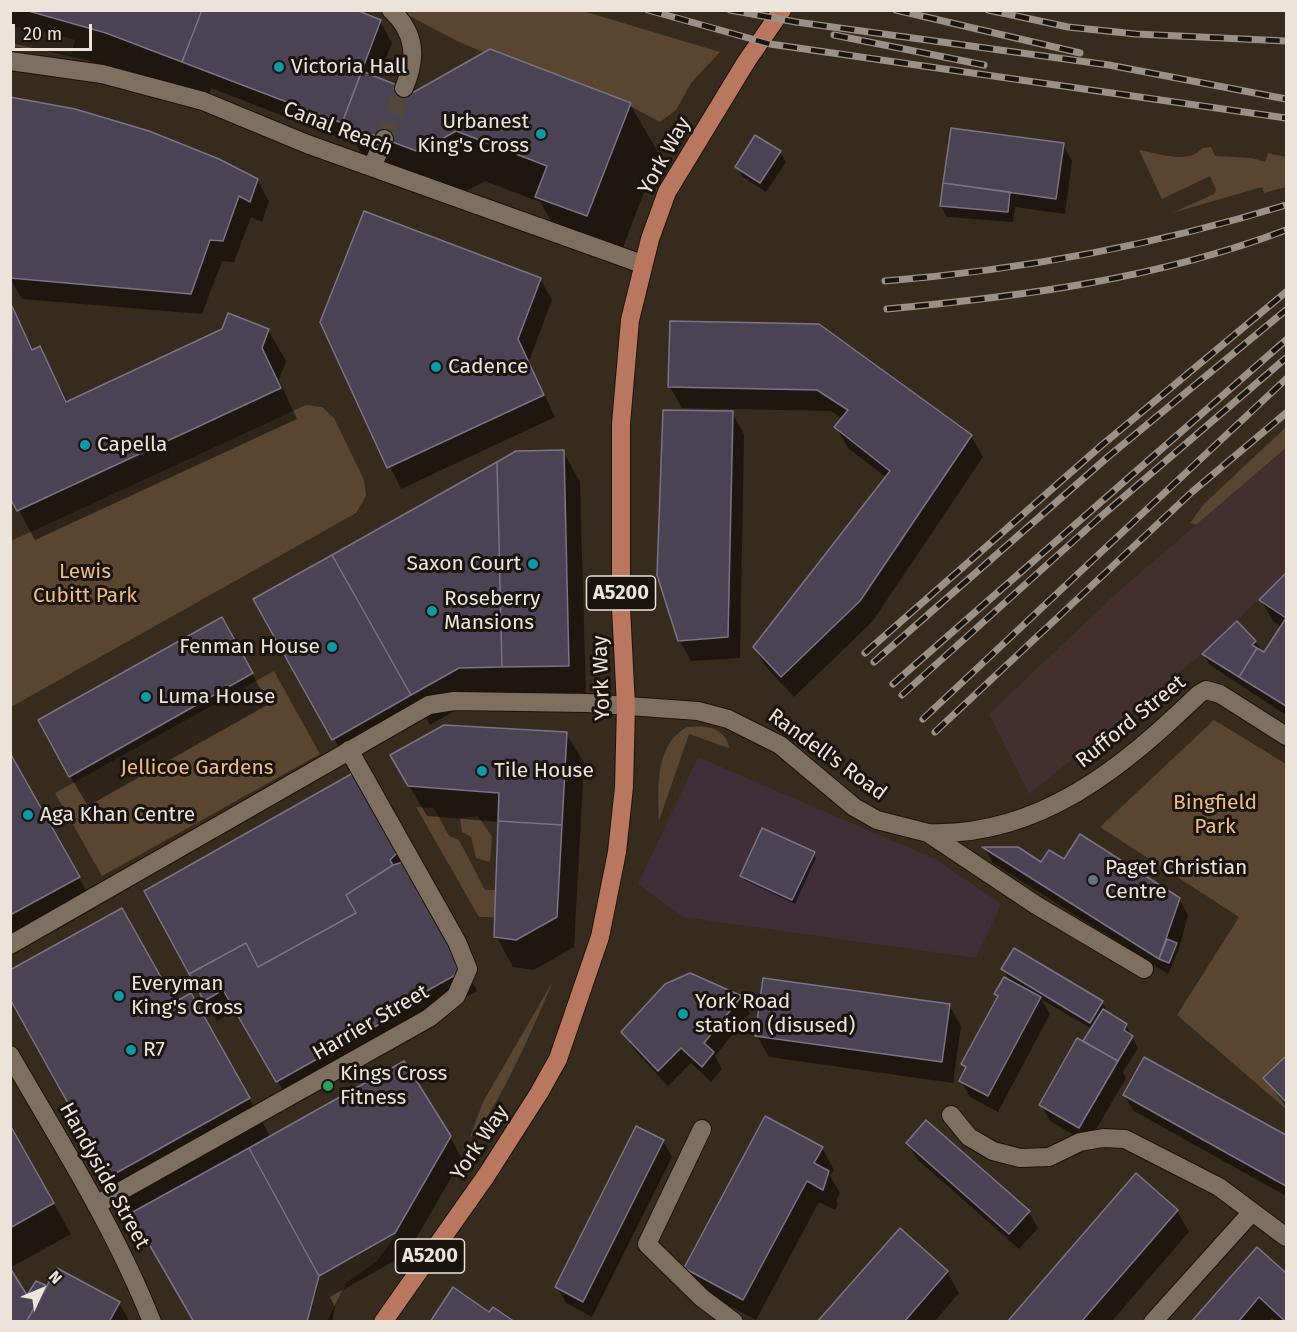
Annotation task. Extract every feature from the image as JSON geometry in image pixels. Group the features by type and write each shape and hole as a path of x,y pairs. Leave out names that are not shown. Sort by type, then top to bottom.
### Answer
{"main road":[{"name":"York Way","path":"383,1322 526,1117 558,1059 604,921 620,829 624,787 626,706 621,608 621,424 626,344 642,264 667,192 746,62 782,10"}],"street":[{"path":"391,10 402,20 413,46 411,72 404,88"},
{"name":"Canal Reach","path":"10,61 102,74 148,84 203,101 372,167 642,264"},
{"path":"372,167 384,139"},
{"name":"Rufford Street","path":"928,833 971,832 995,827 1068,798 1118,767 1206,690 1220,694 1287,736"},
{"name":"Randell's Road","path":"10,945 415,711 443,702 626,706 698,711 747,726 780,745 854,807 894,826 928,833 1036,905 1144,969"},
{"name":"Harrier Street","path":"96,1205 429,1018 456,996 468,969 458,942 348,750"},
{"name":"Handyside Street","path":"10,1055 96,1205 128,1266 152,1322"},
{"path":"951,1115 977,1142 993,1151 1020,1158 1049,1157 1080,1142 1103,1138 1125,1139 1219,1187 1287,1237"},
{"path":"702,1129 647,1244 702,1298 734,1322"},
{"path":"1153,1322 1252,1212"}],"shaded area":[{"path":"1286,449 1286,573 1202,654 1029,794 989,714 1121,589"},
{"path":"698,757 935,859 1001,904 976,958 683,917 638,884"}],"green space":[{"path":"400,11 583,11 720,52 691,83 676,110 660,122 617,99 551,80 459,42"},
{"path":"11,27 41,30 75,40 72,54 11,46"},
{"path":"1211,147 1215,156 1252,158 1265,162 1268,153 1286,157 1286,187 1264,193 1262,187 1172,213 1214,194 1216,190 1210,176 1162,199 1139,150 1182,157 1197,153 1202,148"},
{"name":"Lewis Cubitt Park","path":"306,405 322,407 334,418 364,480 366,496 356,513 11,707 11,541"},
{"path":"1286,427 1286,448 1196,525 1190,523 1204,504"},
{"name":"Jellicoe Gardens","path":"274,671 320,754 102,876 55,793"},
{"name":"Bingfield Park","path":"1214,720 1286,764 1286,1109 1177,1015 1239,917 1100,827"},
{"path":"701,726 714,729 724,736 729,748 689,734 659,821 658,795 663,756 676,735 687,727"},
{"path":"416,807 434,808 449,836 459,840 485,890 496,890 495,917 479,917"},
{"path":"478,816 492,837 490,862 476,858 471,837 462,832 460,818"},
{"path":"553,981 503,1089 480,1127 470,1137 483,1102"},
{"path":"398,1233 377,1261 346,1283 327,1321 309,1321 320,1277"}],"building":[{"path":"25,10 202,10 182,62 106,33"},
{"name":"Victoria Hall","path":"202,10 356,10 381,20 342,123 182,62"},
{"name":"Urbanest King's Cross","path":"490,49 631,103 587,216 535,197 547,166 456,131 419,152 342,123 362,71 414,92"},
{"path":"10,97 75,109 149,131 219,159 258,179 250,202 239,196 223,241 210,240 191,294 10,278"},
{"path":"951,128 1064,143 1056,199 943,183"},
{"path":"755,135 781,151 760,183 735,167"},
{"path":"943,183 1010,192 1008,212 940,206"},
{"name":"Cadence","path":"364,211 541,278 518,339 544,395 387,468 320,322"},
{"name":"Capella","path":"12,306 32,350 40,346 66,402 222,329 228,313 269,329 262,348 281,388 17,511 10,498"},
{"path":"670,321 819,324 972,435 860,601 781,677 753,647 890,471 834,427 848,410 817,390 668,387"},
{"path":"663,410 733,411 728,637 678,641 657,575"},
{"name":"Saxon Court","path":"564,450 569,666 502,667 497,462 516,451"},
{"name":"Roseberry Mansions","path":"497,462 502,667 459,668 411,695 332,555"},
{"name":"Fenman House","path":"332,555 411,695 332,740 253,599"},
{"path":"1286,573 1286,618 1259,600"},
{"name":"Luma House","path":"222,617 253,673 69,777 38,720"},
{"path":"1286,618 1286,706 1239,677 1257,648 1264,652"},
{"path":"1237,621 1256,641 1252,645 1257,648 1239,677 1202,654"},
{"name":"Tile House","path":"444,725 567,732 562,825 498,821 499,793 408,786 390,755"},
{"name":"Aga Khan Centre","path":"10,753 80,877 10,915"},
{"path":"353,773 398,852 390,860 393,865 346,895 356,913 258,967 246,943 189,974 144,891"},
{"path":"498,821 562,825 557,917 516,940 494,937"},
{"path":"762,828 815,852 792,900 740,876"},
{"name":"Paget Christian Centre","path":"1080,834 1180,898 1159,959 982,847 1018,847 1041,862 1049,850 1064,859"},
{"path":"403,862 466,969 391,1011 394,1016 276,1082 223,990 204,1001 189,974 246,943 258,967 356,913 346,895 393,865"},
{"name":"R7","path":"122,908 175,1002 191,993 250,1098 109,1177 10,999 10,970"},
{"path":"1167,939 1177,943 1169,963 1159,959"},
{"path":"1014,948 1103,1001 1090,1023 1001,969"},
{"name":"York Road station (disused)","path":"690,973 742,996 704,1043 714,1052 702,1067 681,1048 658,1071 621,1032 665,984"},
{"path":"1004,977 1041,997 988,1096 959,1081 966,1067 961,1064 998,996 994,994"},
{"path":"763,978 950,1004 942,1062 755,1036"},
{"path":"1103,1009 1127,1024 1124,1030 1133,1036 1118,1061 1083,1041"},
{"path":"1077,1038 1118,1061 1079,1128 1039,1105"},
{"path":"1286,1056 1286,1102 1263,1078"},
{"path":"1144,1057 1286,1135 1286,1186 1123,1095"},
{"path":"404,1061 451,1136 395,1233 319,1276 249,1148"},
{"path":"765,1116 823,1147 814,1163 829,1171 823,1190 807,1181 743,1300 684,1268"},
{"path":"926,1120 1030,1211 1009,1234 906,1143"},
{"path":"10,1125 54,1203 10,1228"},
{"path":"636,1126 664,1140 583,1302 555,1287"},
{"path":"249,1148 319,1276 307,1322 194,1322 131,1213"},
{"path":"1136,1173 1178,1210 1081,1322 1007,1322"},
{"path":"900,1228 948,1271 904,1322 817,1322"},
{"path":"1257,1247 1286,1273 1286,1322 1259,1297 1238,1322 1191,1322"},
{"path":"10,1268 27,1295 36,1281 47,1286 26,1322 10,1322"},
{"path":"57,1268 120,1302 109,1322 26,1322"},
{"path":"453,1287 489,1312 493,1307 515,1322 430,1322"}],"tunnel":[{"path":"384,139 404,88"}],"railway":[{"path":"648,10 770,44 1286,118"},
{"path":"730,10 796,22 1109,65 1286,99"},
{"path":"896,10 1080,53"},
{"path":"988,10 1068,27 1136,34 1286,41"},
{"path":"834,35 984,65"},
{"path":"885,281 987,270 1088,254 1187,232 1286,205"},
{"path":"887,309 989,298 1090,283 1188,261 1286,230"},
{"path":"865,653 1102,445 1286,292"},
{"path":"874,662 1109,456 1286,310"},
{"path":"893,684 1286,340"},
{"path":"902,695 1098,519 1286,358"},
{"path":"923,719 1286,379"},
{"path":"935,732 1192,492 1286,413"}],"place":[{"name":"Victoria Hall","path":"279,67"},
{"name":"Urbanest King's Cross","path":"541,134"},
{"name":"Cadence","path":"436,367"},
{"name":"Capella","path":"85,445"},
{"name":"Saxon Court","path":"533,564"},
{"name":"Roseberry Mansions","path":"432,611"},
{"name":"Fenman House","path":"332,647"},
{"name":"Luma House","path":"146,697"},
{"name":"Tile House","path":"482,771"},
{"name":"Aga Khan Centre","path":"28,815"},
{"name":"Paget Christian Centre","path":"1093,880"},
{"name":"Everyman King's Cross","path":"119,996"},
{"name":"York Road station (disused)","path":"683,1014"},
{"name":"R7","path":"131,1050"},
{"name":"Kings Cross Fitness","path":"328,1086"}]}
